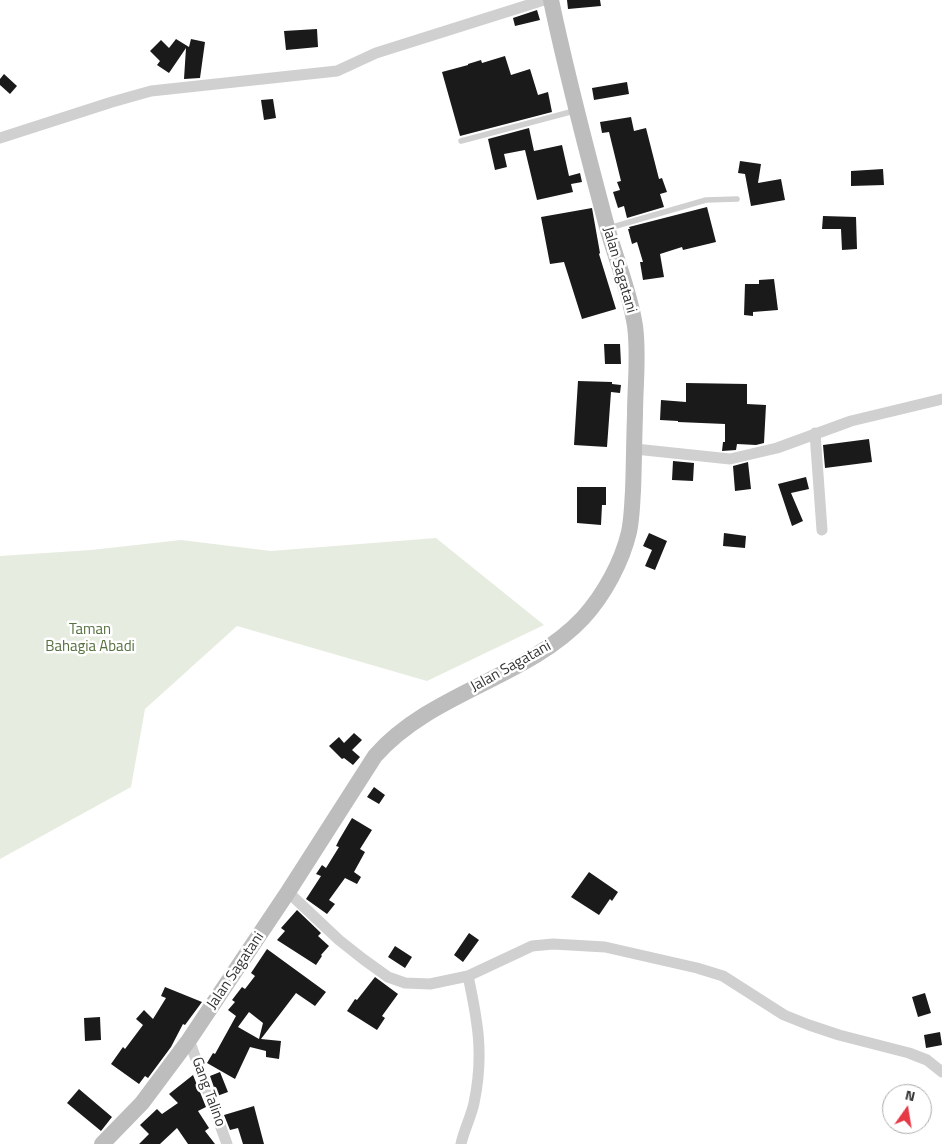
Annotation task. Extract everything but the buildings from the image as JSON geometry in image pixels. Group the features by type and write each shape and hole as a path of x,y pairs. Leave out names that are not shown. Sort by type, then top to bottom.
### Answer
{"street":[{"path":"0,138 151,92 336,71 376,53 544,0"},
{"name":"Jalan Sagatani","path":"102,1144 142,1103 189,1040 288,892 375,756 396,735 444,704 548,649 583,618 606,586 617,565 632,518 637,347 635,327 631,304 607,229 564,60 551,0"},
{"path":"635,449 730,459 777,448 815,433 882,412 942,399"},
{"path":"815,433 822,530"},
{"path":"288,892 339,940 388,977 405,983 430,984 468,976 532,946 553,944 605,947 698,968 723,976 784,1015 839,1035 909,1053 927,1060 942,1072"},
{"path":"461,1144 474,1106 479,1078 480,1050 477,1018 468,976"},
{"name":"Gang Talino","path":"189,1040 227,1144"}],"lane":[{"path":"461,142 577,110"},
{"path":"607,229 706,200 737,199"}],"green space":[{"name":"Taman Bahagia Abadi","path":"436,538 544,625 427,681 237,626 145,709 131,787 0,859 0,556 91,550 181,540 271,551"}]}
